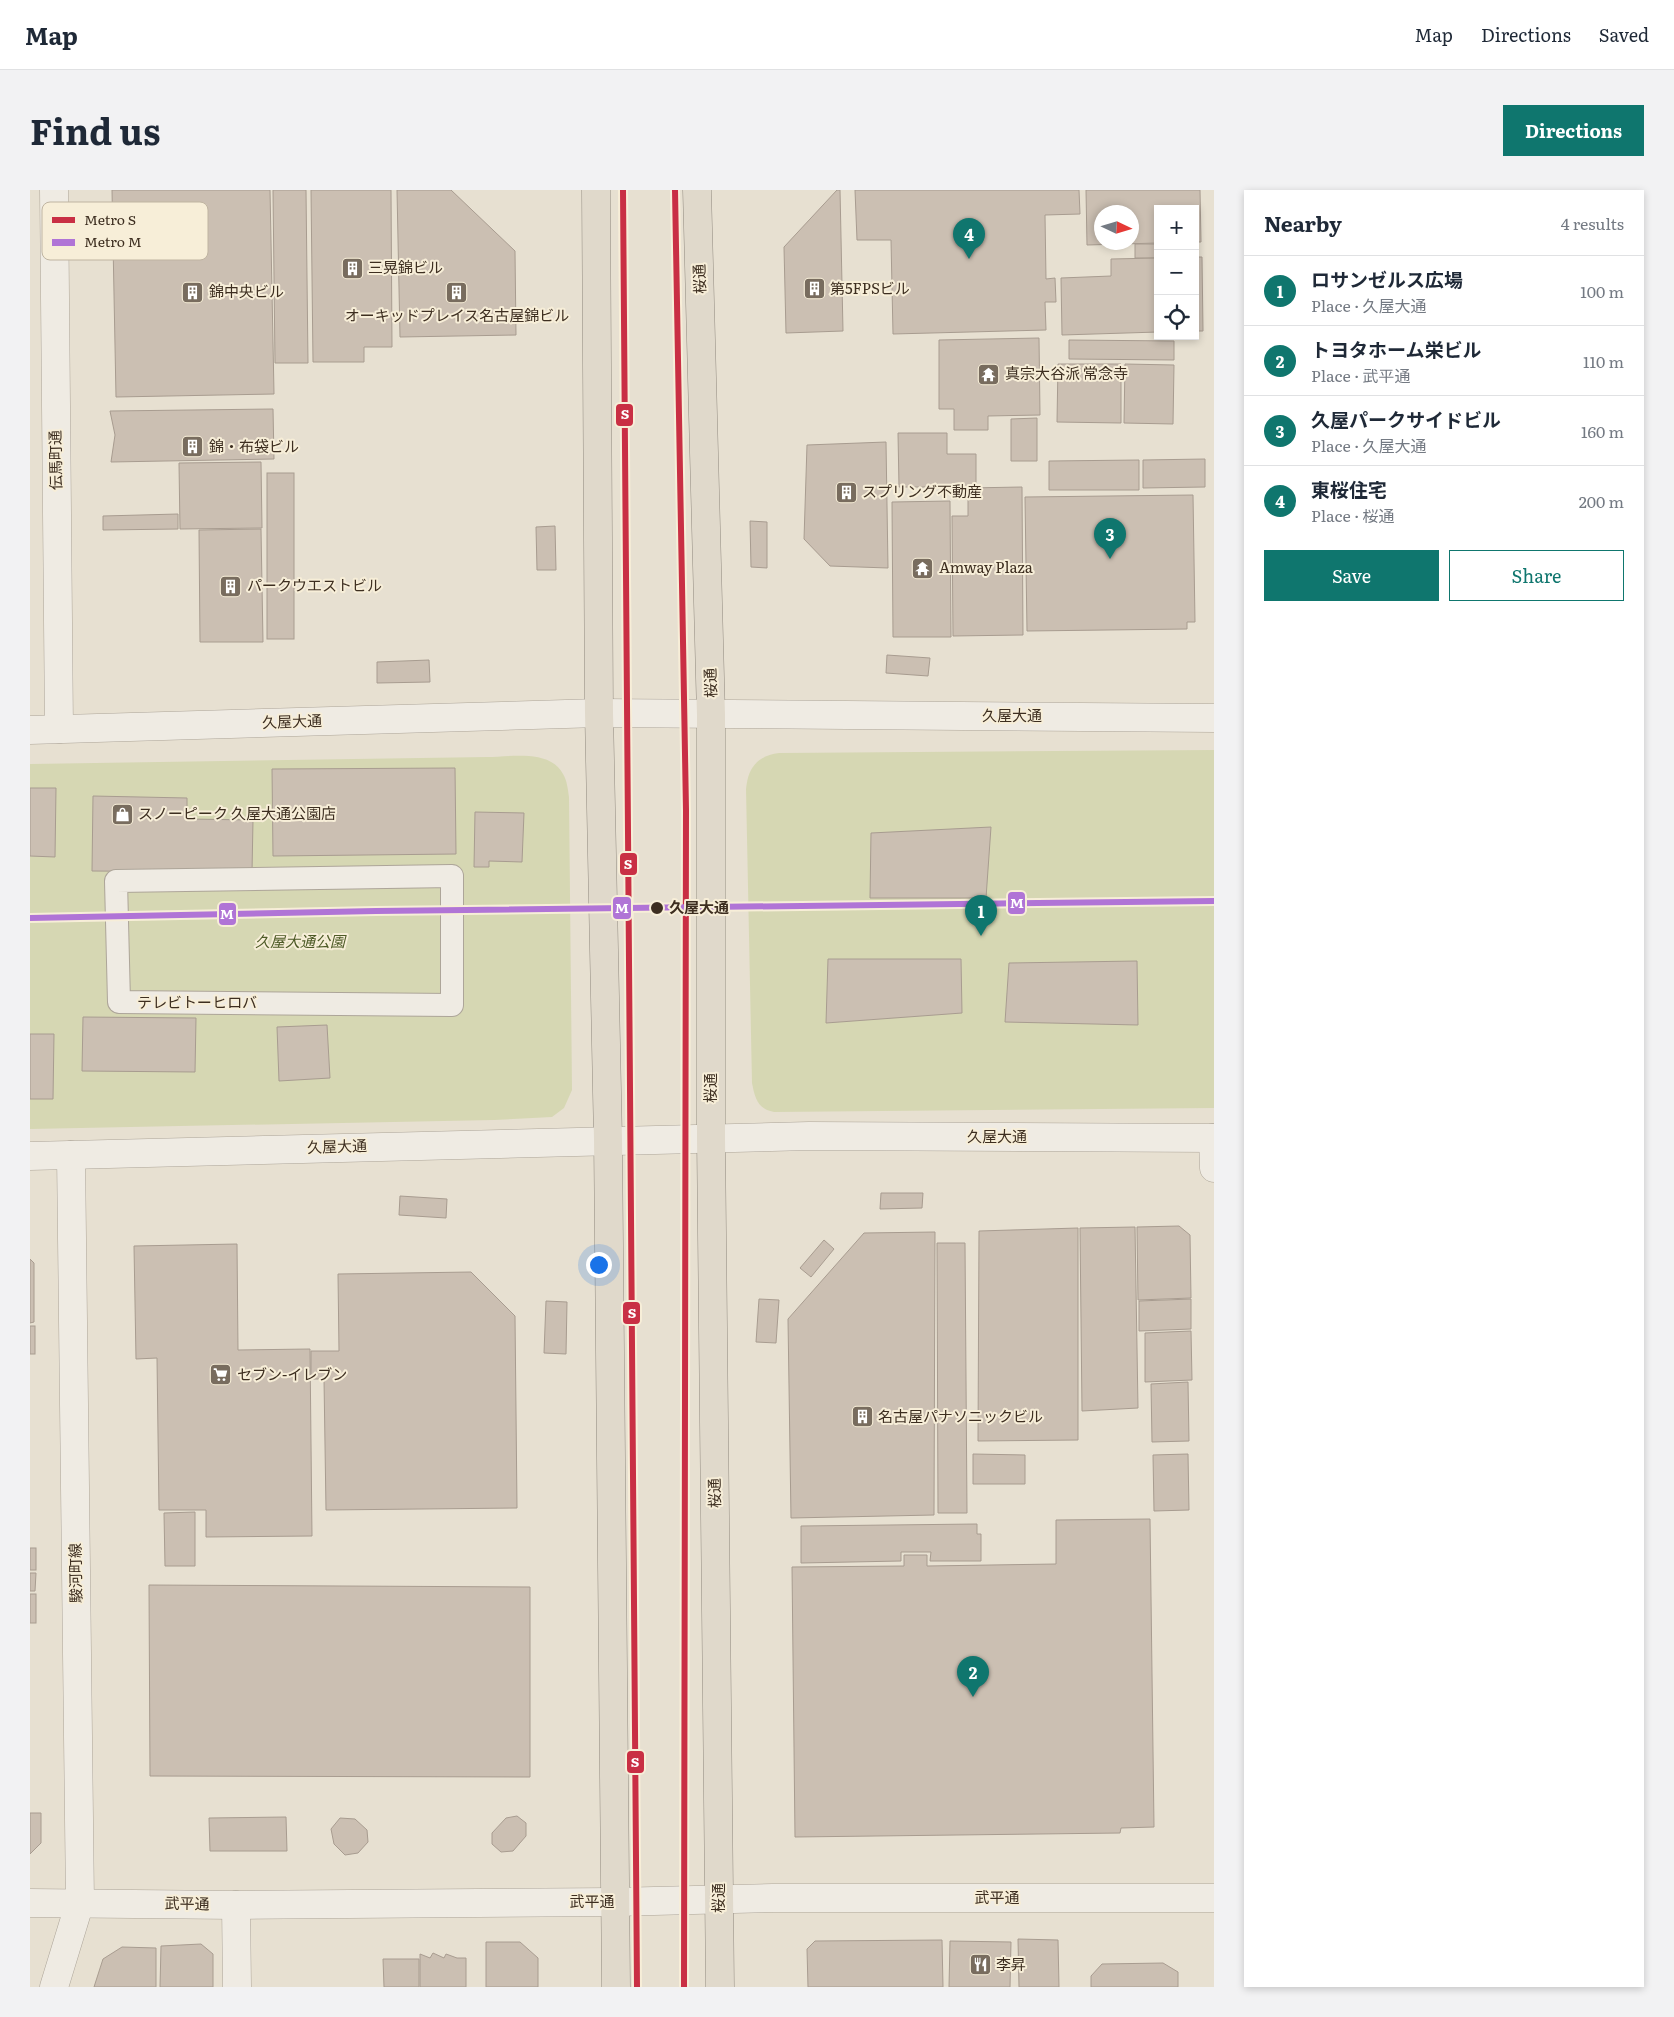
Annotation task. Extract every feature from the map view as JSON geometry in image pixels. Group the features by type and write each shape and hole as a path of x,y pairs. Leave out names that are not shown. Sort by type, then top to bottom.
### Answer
{"highway":[{"path":"596,190 599,713 608,1139 616,1987"},
{"name":"桜通","path":"697,190 711,715 711,1139 720,1987"}],"street":[{"name":"伝馬町通","path":"55,260 59,729"},
{"name":"久屋大通","path":"30,730 599,713 1214,718"},
{"name":"テレビトーヒロバ","path":"452,876 452,1005 119,1002 116,881 452,876"},
{"name":"久屋大通","path":"30,1156 608,1139 711,1139 809,1136 1214,1138"},
{"path":"1214,1138 1214,1168"},
{"name":"駿河町線","path":"54,1987 80,1902 71,1155"},
{"name":"武平通","path":"30,1903 236,1905 614,1902 719,1899 1214,1898"},
{"path":"236,1905 237,1987"}],"green space":[{"path":"1214,750 1214,1108 774,1112 761,1106 754,1094 752,1083 746,789 749,775 759,760 779,753"},
{"name":"久屋大通公園","path":"529,756 549,761 557,766 563,774 567,785 569,797 572,1090 564,1108 552,1117 494,1120 30,1129 30,764"}],"building":[{"name":"錦中央ビル","path":"112,190 270,190 274,394 116,397 113,260 208,260 208,202 112,202"},
{"path":"273,190 306,190 308,363 275,363"},
{"name":"三晃錦ビル","path":"311,190 391,190 392,347 364,347 364,362 313,362"},
{"name":"オーキッドプレイス名古屋錦ビル","path":"397,190 451,190 515,251 516,335 400,337"},
{"name":"第5FPSビル","path":"837,190 840,190 843,331 786,333 784,247"},
{"path":"855,190 1079,190 1080,214 1045,215 1046,279 1055,278 1056,302 1045,302 1046,330 893,334 891,240 857,240"},
{"path":"1086,190 1200,190 1201,242 1199,242 1199,205 1154,205 1154,243 1139,244 1139,205 1094,205 1094,245 1087,245"},
{"path":"1139,244 1154,244 1154,258 1135,258 1135,250 1139,250"},
{"path":"1199,257 1202,257 1203,331 1199,331"},
{"path":"1154,258 1154,332 1062,335 1061,278 1111,276 1111,259"},
{"name":"真宗大谷派 常念寺","path":"1039,338 1040,415 988,416 988,430 954,430 954,409 939,409 939,340"},
{"path":"1069,340 1174,341 1174,360 1069,359"},
{"path":"1058,364 1121,364 1121,423 1057,422"},
{"path":"1125,364 1174,365 1173,424 1124,423"},
{"name":"錦・布袋ビル","path":"273,409 274,459 111,462 115,435 110,411"},
{"path":"1037,418 1037,461 1011,461 1011,419"},
{"path":"898,433 947,433 947,454 976,454 976,487 899,487"},
{"name":"スプリング不動産","path":"886,442 888,568 830,566 804,539 807,445"},
{"path":"1205,459 1205,487 1143,488 1143,460"},
{"path":"1139,460 1139,490 1049,490 1049,461"},
{"path":"261,462 262,528 180,529 179,463"},
{"path":"267,473 294,473 294,639 267,639"},
{"path":"1022,487 1023,635 953,636 952,516 968,516 968,488"},
{"path":"1193,495 1195,622 1187,622 1187,629 1027,631 1025,497"},
{"path":"950,501 951,637 893,637 892,502"},
{"path":"178,514 178,529 103,530 103,516"},
{"path":"750,521 767,522 767,568 751,567"},
{"path":"555,526 556,570 537,570 536,527"},
{"name":"パークウエストビル","path":"261,529 263,642 200,642 199,530"},
{"path":"887,655 930,658 928,676 886,673"},
{"path":"429,660 430,682 377,683 377,662"},
{"path":"455,768 456,854 273,856 272,769"},
{"path":"30,788 56,788 55,857 30,856"},
{"path":"93,796 187,798 187,819 253,820 252,872 92,871"},
{"path":"475,812 524,813 522,862 489,861 489,867 474,867"},
{"path":"991,827 986,898 870,898 871,833"},
{"path":"828,959 961,959 962,1013 826,1023"},
{"path":"1137,961 1138,1025 1005,1022 1009,963"},
{"path":"83,1017 196,1018 195,1072 82,1071"},
{"path":"327,1025 330,1078 279,1081 277,1027"},
{"path":"30,1034 54,1034 53,1099 30,1099"},
{"path":"881,1193 923,1193 922,1208 880,1209"},
{"path":"400,1196 447,1199 446,1218 399,1215"},
{"path":"1179,1226 1190,1235 1191,1298 1138,1300 1137,1227"},
{"path":"1135,1227 1138,1408 1082,1411 1080,1228"},
{"path":"1078,1228 1078,1440 978,1441 979,1231"},
{"name":"名古屋パナソニックビル","path":"935,1232 934,1515 791,1518 788,1319 864,1233"},
{"path":"824,1240 834,1249 811,1277 800,1268"},
{"path":"937,1243 965,1243 967,1513 938,1513"},
{"path":"237,1244 238,1350 310,1349 312,1536 206,1537 206,1510 159,1510 157,1358 136,1359 134,1246"},
{"path":"30,1259 34,1263 34,1322 30,1323"},
{"path":"471,1272 515,1316 517,1508 326,1510 324,1379 311,1379 311,1351 339,1351 338,1274"},
{"path":"759,1299 779,1300 776,1343 756,1342"},
{"path":"1191,1299 1191,1329 1139,1331 1139,1301"},
{"path":"546,1301 567,1302 566,1354 544,1353"},
{"path":"30,1326 35,1326 35,1354 30,1354"},
{"path":"1191,1331 1192,1380 1145,1382 1145,1333"},
{"path":"1188,1382 1189,1441 1152,1442 1151,1384"},
{"path":"973,1454 1025,1455 1025,1484 973,1484"},
{"path":"1188,1454 1189,1510 1154,1511 1153,1455"},
{"path":"195,1512 195,1566 165,1566 164,1513"},
{"path":"1150,1519 1154,1827 1121,1828 1120,1833 795,1837 792,1567 904,1566 904,1555 927,1555 927,1566 1056,1564 1056,1520"},
{"path":"977,1524 977,1534 981,1534 981,1561 930,1561 931,1552 901,1552 901,1561 801,1563 801,1526"},
{"path":"30,1548 36,1548 36,1570 30,1570"},
{"path":"30,1573 36,1573 35,1591 30,1591"},
{"path":"149,1585 530,1587 530,1777 150,1776"},
{"path":"30,1594 36,1594 36,1623 30,1623"},
{"path":"30,1813 41,1813 41,1843 30,1854"},
{"path":"517,1816 526,1823 526,1836 513,1851 501,1852 492,1844 492,1833 506,1818"},
{"path":"286,1817 287,1851 210,1851 209,1818"},
{"path":"340,1818 355,1819 367,1830 368,1842 358,1853 345,1855 334,1844 331,1829"},
{"path":"1018,1939 1058,1940 1059,1987 1019,1987"},
{"path":"942,1940 943,1987 808,1987 807,1949 815,1941"},
{"name":"李昇","path":"950,1941 1011,1942 1010,1987 949,1987"},
{"path":"486,1942 520,1942 538,1958 538,1987 486,1987"},
{"path":"201,1944 213,1954 213,1987 160,1987 161,1946"},
{"path":"122,1947 156,1948 156,1987 94,1987 103,1959"},
{"path":"433,1953 444,1958 446,1954 457,1958 466,1958 466,1987 420,1987 420,1954 430,1958"},
{"path":"383,1959 419,1959 419,1987 384,1987"},
{"path":"1163,1963 1178,1972 1178,1987 1091,1987 1091,1976 1102,1964"}],"metro line":[{"name":"S","path":"623,190 637,1987"},
{"name":"S","path":"675,190 686,810 684,1987"},
{"name":"M","path":"30,918 376,911 1214,901"}],"place":[{"name":"東桜住宅","path":"969,259"},
{"name":"三晃錦ビル","path":"352,268"},
{"name":"第5FPSビル","path":"814,289"},
{"name":"錦中央ビル","path":"193,292"},
{"name":"オーキッドプレイス名古屋錦ビル","path":"457,293"},
{"name":"真宗大谷派 常念寺","path":"989,374"},
{"name":"錦・布袋ビル","path":"193,447"},
{"name":"スプリング不動産","path":"846,492"},
{"name":"久屋パークサイドビル","path":"1110,559"},
{"name":"Amway Plaza","path":"923,568"},
{"name":"パークウエストビル","path":"231,586"},
{"name":"スノーピーク 久屋大通公園店","path":"122,814"},
{"name":"久屋大通","path":"657,908"},
{"name":"ロサンゼルス広場","path":"981,936"},
{"name":"セブン-イレブン","path":"221,1375"},
{"name":"名古屋パナソニックビル","path":"862,1417"},
{"name":"トヨタホーム栄ビル","path":"973,1697"},
{"name":"李昇","path":"980,1965"}]}
